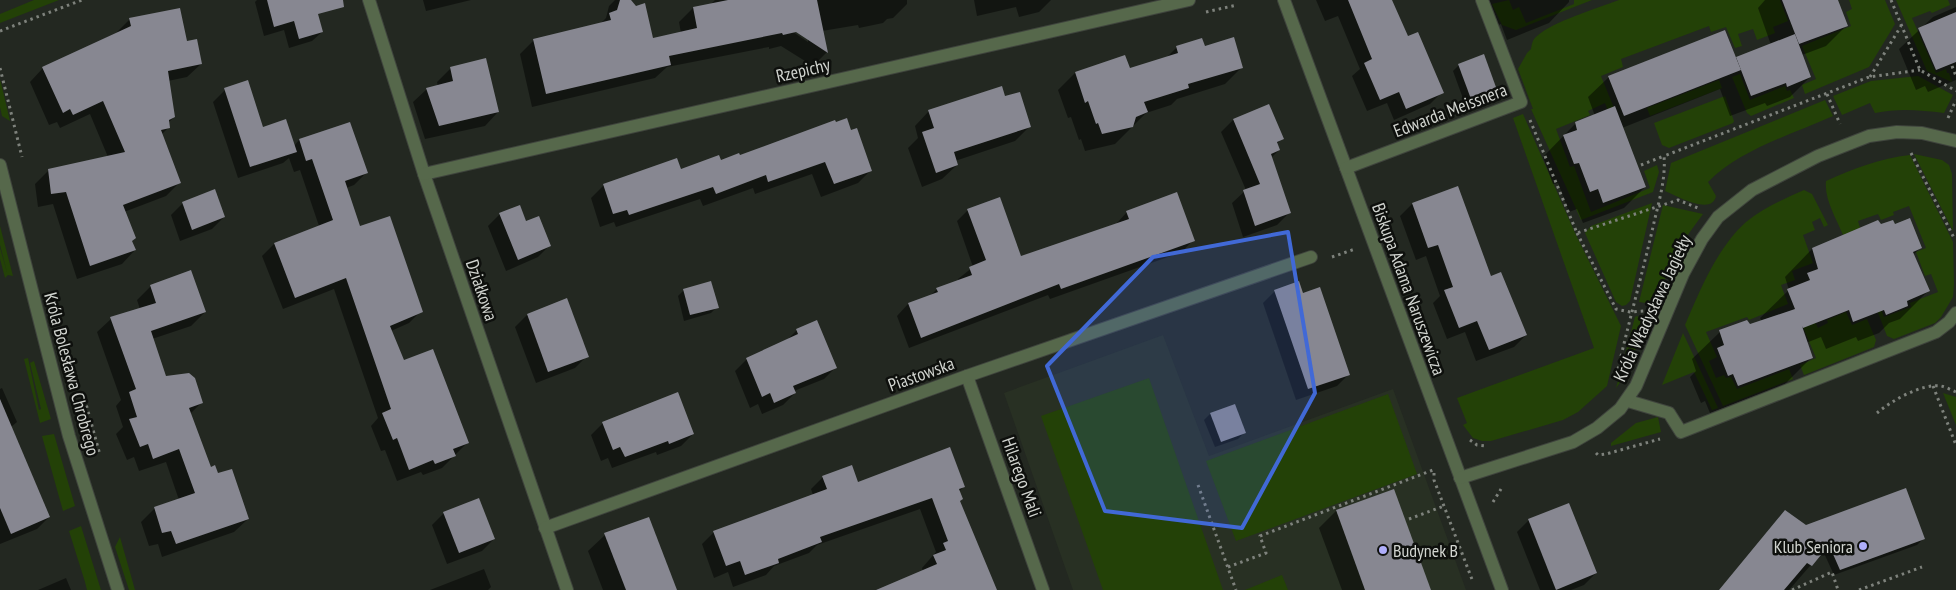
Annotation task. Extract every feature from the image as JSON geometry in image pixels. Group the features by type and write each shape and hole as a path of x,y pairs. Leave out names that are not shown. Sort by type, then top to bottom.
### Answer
{"street":[{"name":"Działkowa","path":"369,0 424,174 544,528 567,590"},
{"name":"Rzepichy","path":"424,174 1189,0"},
{"name":"Biskupa Adama Naruszewicza","path":"1284,0 1502,590"},
{"name":"Edwarda Meissnera","path":"1346,168 1520,102 1482,0"},
{"name":"Króla Władysława Jagiełły","path":"1460,478 1573,442 1597,428 1628,401 1644,371 1683,274 1702,239 1718,217 1752,190 1818,156 1870,136 1897,132 1922,132 1956,141"},
{"name":"Króla Bolesława Chrobrego","path":"0,165 69,436 118,590"},
{"name":"Piastowska","path":"544,528 967,376 1311,257"},
{"path":"1628,401 1669,413 1681,432 1701,426 1936,332 1956,314"},
{"name":"Hilarego Mali","path":"967,376 1043,590"}],"path":[{"path":"0,31 82,0"},
{"path":"1891,0 1920,70 1956,91"},
{"path":"1869,77 1901,26"},
{"path":"1952,66 1956,76"},
{"path":"0,68 23,161"},
{"path":"1642,165 1869,77 1920,70"},
{"path":"1827,94 1836,115"},
{"path":"1949,115 1956,100"},
{"path":"1520,102 1530,119 1576,234 1616,309 1630,312 1650,312"},
{"path":"1911,152 1954,238 1956,238"},
{"path":"1905,153 1919,152"},
{"path":"1617,372 1630,312 1657,207 1665,170 1664,156"},
{"path":"1576,234 1678,200 1718,217"},
{"path":"1342,254 1355,249"},
{"path":"1933,386 1956,445"},
{"path":"1877,414 1890,402 1933,386 1942,386 1956,392"},
{"path":"82,390 101,459"},
{"path":"1594,451 1598,455 1606,454 1681,432"},
{"path":"1228,568 1266,553 1260,536 1433,470"},
{"path":"1198,485 1236,590"},
{"path":"1493,507 1493,500 1503,487"},
{"path":"1409,519 1444,506"},
{"path":"1859,590 1922,567"},
{"path":"1792,590 1832,572 1838,590"}],"highlighted area":[{"path":"1288,232 1315,393 1242,528 1105,511 1047,366 1153,257"}],"shaded area":[{"path":"1163,335 1209,456 1393,389 1466,590 1073,590 1004,393"}],"green space":[{"path":"34,0 59,0 0,23 0,14"},
{"path":"1509,0 1513,10 1519,7 1526,23 1574,4 1574,0 1592,0 1516,30 1502,25 1492,4"},
{"path":"1619,0 1780,0 1788,21 1773,27 1775,33 1757,40 1753,29 1738,34 1742,46 1735,48 1726,27 1711,32 1709,26 1621,59 1623,67 1601,76 1614,108 1608,111 1605,103 1588,111 1590,115 1556,129 1570,167 1574,166 1591,212 1650,188 1644,171 1657,165 1659,172 1653,192 1581,220 1531,109 1533,109 1518,69 1531,49 1534,39 1544,31 1588,11"},
{"path":"1849,0 1885,0 1895,24 1869,67 1805,94 1802,85 1816,79 1802,46 1851,26 1846,12 1852,9"},
{"path":"1896,0 1948,0 1950,5 1932,13 1930,11 1912,18 1936,73 1946,69 1952,82 1927,71"},
{"path":"1740,74 1750,100 1785,86 1787,91 1790,90 1794,98 1751,116 1747,113 1732,77"},
{"path":"1918,76 1953,95 1944,113 1892,110 1875,113 1870,103 1842,115 1833,96 1871,81"},
{"path":"0,80 10,121 2,116"},
{"path":"1719,80 1722,88 1650,116 1647,108"},
{"path":"1725,96 1734,121 1733,123 1669,148 1662,145 1654,123"},
{"path":"1825,100 1833,116 1767,144 1721,170 1708,182 1716,196 1713,202 1701,205 1665,191 1671,163"},
{"path":"1523,114 1575,233 1621,326 1607,386 1578,412 1563,420 1491,441 1482,441 1473,438 1463,425 1467,423 1457,398 1594,348 1513,118"},
{"path":"1914,154 1942,160 1949,165 1952,174 1953,231"},
{"path":"1910,155 1953,242 1953,297 1941,317 1935,323 1894,339 1887,336 1870,292 1874,290 1884,317 1911,307 1910,303 1938,292 1931,274 1925,276 1916,252 1926,248 1909,206 1893,212 1894,215 1881,220 1878,214 1858,221 1860,228 1843,235 1829,202 1826,181 1867,165"},
{"path":"1804,190 1812,194 1828,225 1824,227 1820,218 1812,222 1815,230 1803,235 1813,263 1792,271 1795,280 1781,285 1788,304 1749,320 1747,317 1706,332 1717,357 1709,361 1716,378 1724,375 1726,378 1731,377 1737,389 1789,369 1793,379 1723,406 1685,325 1710,270 1736,232 1759,212"},
{"path":"1652,203 1630,301 1622,306 1616,302 1585,233 1591,226"},
{"path":"1663,205 1703,214 1684,240 1653,304 1639,302"},
{"path":"0,226 13,276 8,275 5,278 0,259 0,248 7,272 0,245"},
{"path":"1846,312 1852,325 1867,319 1876,340 1874,347 1804,375 1800,365 1816,358 1803,327 1815,322 1818,328 1828,323 1827,320"},
{"path":"1635,317 1646,320 1646,324 1624,377 1616,388"},
{"path":"1683,333 1718,408 1712,410 1694,372 1662,385"},
{"path":"28,358 39,410 41,409 30,363 34,361 51,419 40,423 24,359"},
{"path":"1149,378 1223,590 1103,590 1041,416"},
{"path":"1943,393 1956,397 1956,425"},
{"path":"1388,394 1417,474 1236,541 1206,461"},
{"path":"1658,417 1661,432 1611,446 1611,443 1636,423"},
{"path":"54,434 75,506 63,511 42,436"},
{"path":"81,526 101,590 87,590 69,531"},
{"path":"120,537 135,590 129,590 115,547"},
{"path":"1282,575 1288,590 1245,590"}],"building":[{"path":"267,0 343,0 344,7 318,14 323,32 299,39 294,21 274,27"},
{"path":"620,0 631,0 636,6 645,3 653,38 697,28 693,7 728,0 817,0 828,53 796,32 783,35 782,33 669,56 671,65 546,94 533,39 611,20 609,13 617,10"},
{"path":"1348,0 1392,0 1408,36 1418,32 1444,93 1406,109 1399,92 1380,100 1364,63 1372,59"},
{"path":"1782,0 1838,0 1848,26 1799,44"},
{"path":"180,8 187,41 197,39 202,64 168,71 175,117 169,120 170,128 161,130 181,183 123,205 136,238 132,241 136,250 90,266 66,192 51,194 48,169 125,152 103,101 73,115 70,109 63,113 42,67 131,26 129,18"},
{"path":"1956,12 1956,62 1936,70 1918,28"},
{"path":"1725,30 1741,70 1624,116 1608,76"},
{"path":"1795,34 1811,77 1787,87 1786,83 1751,96 1736,57"},
{"path":"1234,37 1243,68 1188,84 1189,88 1144,102 1148,112 1136,117 1133,127 1102,134 1098,123 1096,124 1088,101 1085,103 1075,72 1125,55 1130,68 1178,53 1176,46 1202,38 1205,46"},
{"path":"1484,54 1497,90 1471,99 1458,64"},
{"path":"486,58 499,112 439,126 426,88 453,81 450,67"},
{"path":"248,80 263,127 286,119 297,152 250,167 224,88"},
{"path":"1002,86 1005,96 1020,92 1031,127 954,152 958,165 936,173 922,132 934,128 928,110"},
{"path":"1269,104 1284,139 1277,142 1280,150 1271,154 1291,213 1255,226 1243,190 1260,184 1233,119"},
{"path":"1615,106 1646,187 1603,203 1598,189 1590,192 1579,163 1574,164 1563,135 1577,130 1575,122"},
{"path":"847,118 851,130 857,128 872,171 834,184 825,162 768,182 766,175 716,194 713,187 629,215 627,210 613,214 603,184 677,158 681,169 719,155 721,160 739,153 740,155 835,120 836,122"},
{"path":"350,122 368,173 345,181 360,226 390,216 423,312 390,326 404,360 433,349 469,443 453,449 456,456 435,464 433,460 409,470 397,438 393,440 382,413 391,409 346,278 295,298 274,243 333,220 312,159 306,161 299,139"},
{"path":"1458,186 1491,276 1501,272 1527,335 1489,350 1477,321 1459,328 1444,290 1453,287 1438,245 1428,248 1412,203"},
{"path":"215,189 225,217 192,230 182,202"},
{"path":"1177,192 1195,241 1061,289 1059,284 921,338 908,303 938,292 936,288 972,275 969,267 986,260 967,209 1000,197 1021,256 1129,219 1126,211"},
{"path":"520,205 526,221 539,216 551,246 518,260 499,213"},
{"path":"1910,218 1922,248 1913,252 1930,291 1907,301 1908,306 1886,315 1884,310 1853,322 1849,310 1803,328 1802,326 1813,358 1738,386 1733,374 1728,376 1717,348 1724,345 1719,330 1747,320 1750,324 1795,309 1787,289 1810,280 1807,273 1818,269 1812,248 1878,220 1881,224 1893,220 1895,224"},
{"path":"191,270 206,312 151,331 166,376 189,373 195,378 203,403 189,408 211,467 215,465 218,473 232,469 249,519 176,544 171,531 162,533 154,507 195,493 179,449 153,459 148,444 140,447 129,419 137,417 129,392 136,389 110,317 156,303 150,285"},
{"path":"711,281 719,308 690,315 683,289"},
{"path":"1299,281 1303,293 1320,287 1350,375 1308,389 1274,290"},
{"path":"567,298 589,357 548,372 527,314"},
{"path":"817,320 837,368 793,386 796,393 774,403 770,393 762,397 746,358 798,334 796,329"},
{"path":"678,392 694,434 669,444 668,441 625,457 620,447 613,450 602,422"},
{"path":"0,399 50,517 11,534 0,508"},
{"path":"1235,404 1246,433 1221,442 1210,413"},
{"path":"950,447 965,487 959,489 963,499 960,501 997,590 876,590 937,564 933,555 946,550 943,543 948,541 932,498 820,537 822,542 778,559 779,563 745,575 740,561 726,566 713,531 827,489 822,476 852,465 858,482"},
{"path":"1906,488 1925,539 1840,570 1829,545 1812,566 1807,563 1784,590 1719,590 1785,510 1806,525"},
{"name":"Budynek B","path":"1394,489 1431,590 1365,590 1336,510"},
{"path":"479,498 495,539 459,553 443,512"},
{"path":"1569,503 1597,573 1556,590 1528,519"},
{"path":"649,517 677,590 626,590 604,533"}],"place":[{"name":"Klub Seniora","path":"1863,546"},
{"name":"Budynek B","path":"1383,550"}]}
